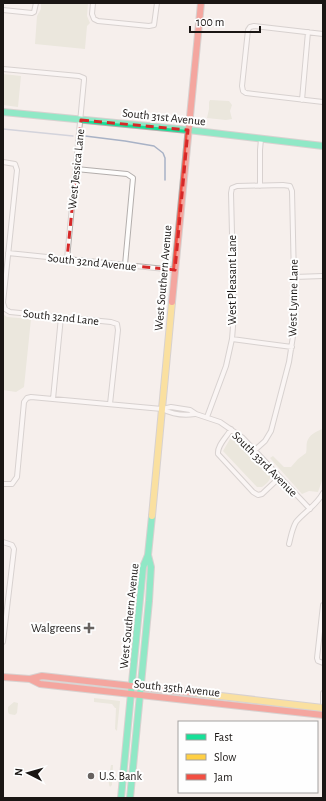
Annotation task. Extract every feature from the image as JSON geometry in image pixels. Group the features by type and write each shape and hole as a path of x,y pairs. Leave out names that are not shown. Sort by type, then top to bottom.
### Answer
{"main road":[{"name":"West Southern Avenue","path":"121,798 133,686 143,567 148,555 201,3"},
{"name":"South 31st Avenue","path":"3,112 188,130 323,146"},
{"name":"West Southern Avenue","path":"130,798 151,567 148,555"},
{"name":"South 35th Avenue","path":"3,677 30,679 42,676 141,686 323,708"},
{"name":"South 35th Avenue","path":"30,679 40,684 323,716"},
{"path":"274,702 274,710"}],"street":[{"path":"3,10 29,13 34,12 36,3"},
{"path":"94,3 92,14 94,19 149,26 154,25 156,3"},
{"path":"323,34 254,26 250,27 248,30 243,91 246,93 323,102"},
{"path":"302,100 308,32"},
{"name":"West Jessica Lane","path":"3,68 80,76 84,78 85,82 67,259"},
{"path":"260,186 261,139"},
{"path":"3,162 15,164 17,170 4,283"},
{"path":"76,169 127,174 132,176 134,181 125,265"},
{"name":"West Pleasant Lane","path":"207,417 226,366 232,338 234,314 232,188 237,186 260,186"},
{"name":"West Lynne Lane","path":"255,450 266,441 271,431 292,347 295,323 292,191 290,186 260,186"},
{"name":"South 32nd Avenue","path":"8,253 175,270"},
{"path":"294,277 323,276"},
{"name":"South 32nd Lane","path":"4,283 3,303 5,309 10,312 111,322 117,324 118,330 110,404"},
{"path":"53,399 61,317"},
{"path":"232,338 292,347"},
{"name":"South 33rd Avenue","path":"3,484 10,485 14,483 17,478 24,402 26,398 31,397 162,409 171,413 188,415 196,414 220,422 243,438 310,509"},
{"path":"231,429 220,446 218,451 220,456 258,495 262,494 280,477"},
{"path":"289,544 292,532 297,522 323,493"},
{"path":"3,542 12,545 14,549 3,642"},
{"path":"323,605 318,661 323,663"},
{"path":"323,692 323,703"}],"highlighted area":[{"path":"81,120 188,130 175,270 67,259"}],"green space":[{"path":"41,3 88,3 87,16 90,23 87,26 85,49 35,44 37,16 41,9"},
{"path":"3,74 21,76 18,107 3,105"},
{"path":"210,100 229,101 232,105 230,111 232,119 226,120 207,118"},
{"path":"3,314 7,317 31,319 24,387 16,392 3,390"},
{"path":"323,429 323,478 318,492 309,491 302,494 270,458 273,456 284,467 291,467 306,453 309,437 315,432"},
{"path":"230,439 237,439 270,472 270,479 262,487 257,487 223,451"},
{"path":"94,698 120,701 117,731 115,729 116,708 112,704 94,702"},
{"path":"14,702 18,703 17,713 15,715 9,714 8,712 8,707"},
{"path":"111,765 113,765 112,785 110,787 109,777"}],"waterway":[{"path":"3,129 73,136"},
{"path":"85,136 154,146 163,153 165,158 165,180"}],"traffic: fast":[{"path":"3,112 188,130 323,146"},
{"path":"121,798 143,567 148,555 152,516"},
{"path":"130,798 149,601 151,567 148,555"}],"traffic: slow":[{"path":"152,516 172,302"},
{"path":"195,693 323,708"}],"traffic: jam":[{"path":"172,302 201,3"},
{"path":"30,679 42,676 195,693"},
{"path":"3,677 30,679 40,684 323,715"}],"place":[{"name":"Walgreens","path":"89,628"},
{"name":"U.S. Bank","path":"91,776"}]}
